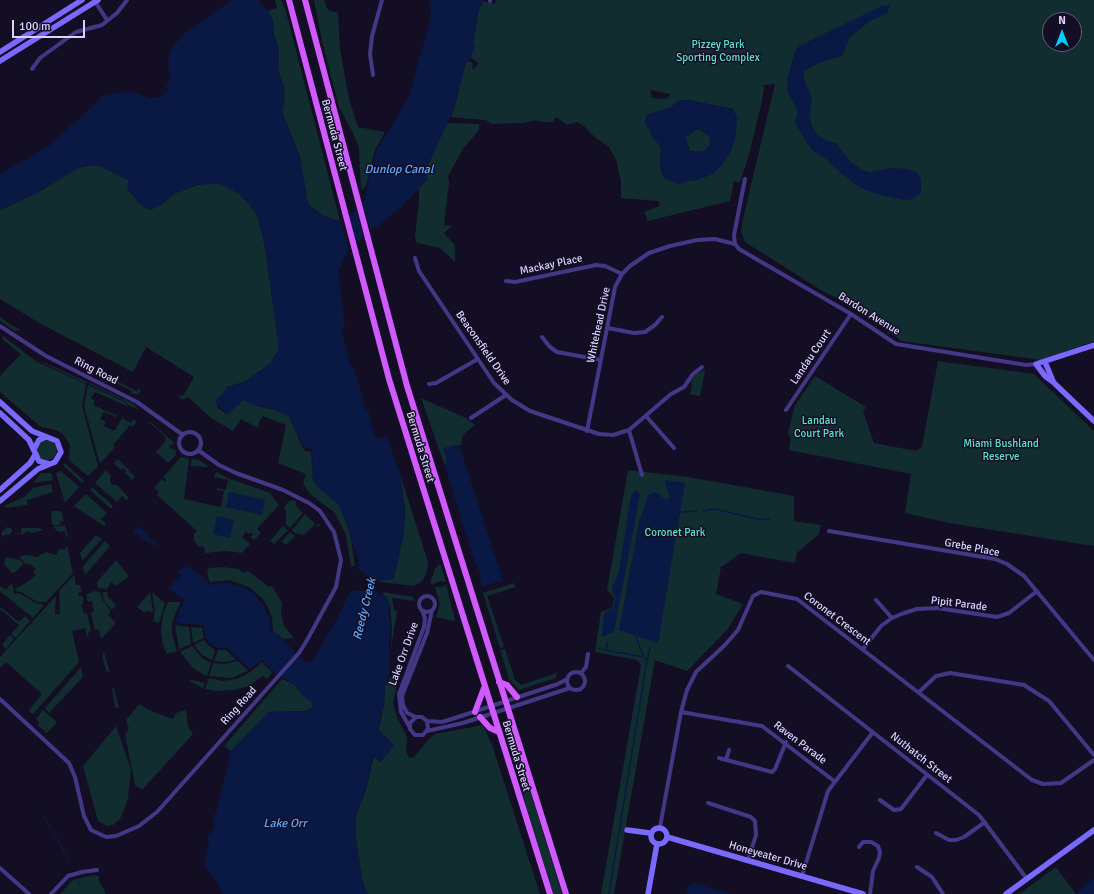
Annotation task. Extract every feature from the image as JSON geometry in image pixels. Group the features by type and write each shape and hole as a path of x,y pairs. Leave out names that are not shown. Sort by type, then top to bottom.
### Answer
{"main road":[{"name":"Bermuda Street","path":"289,0 354,251 391,386 484,688 550,894"},
{"name":"Bermuda Street","path":"305,0 366,236 407,386 566,894"},
{"path":"500,682 506,685 517,697"},
{"path":"475,712 484,688"},
{"path":"480,717 490,728 499,732"}],"street":[{"path":"0,52 82,0"},
{"path":"32,69 40,58 76,32 102,25 117,13 127,0"},
{"path":"373,76 370,54 371,40 382,0"},
{"path":"0,61 96,1 107,20"},
{"path":"735,244 734,235 745,180"},
{"name":"Whitehead Drive","path":"587,431 616,287 622,274 649,252 670,246 696,240 715,240 735,244"},
{"name":"Bardon Avenue","path":"735,244 739,249 851,314 896,344 1018,364 1036,364 1045,362 1094,345"},
{"name":"Beaconsfield Drive","path":"415,258 419,271 494,382 506,395 530,411 587,431 613,435 629,430 671,394 684,387 693,374 702,367"},
{"name":"Mackay Place","path":"506,281 515,282 596,265 605,266 622,274"},
{"name":"Landau Court","path":"786,410 851,314"},
{"path":"608,328 634,333 644,332 655,325 662,317"},
{"name":"Ring Road","path":"0,326 46,356 137,402 183,435"},
{"path":"542,337 550,347 557,352 601,360"},
{"path":"428,384 436,382 478,359"},
{"path":"1045,362 1053,382"},
{"path":"1036,364 1045,376 1093,419"},
{"path":"471,418 506,395"},
{"path":"0,402 32,431 57,441 61,448 58,459 38,469 0,501"},
{"path":"0,414 26,437 39,461 49,464"},
{"path":"646,416 674,448"},
{"path":"629,430 642,475"},
{"name":"Ring Road","path":"192,432 199,436 201,443 198,450 189,453 182,450 180,441 183,435 192,432"},
{"path":"0,490 24,468 35,452 39,440 46,437"},
{"name":"Ring Road","path":"0,699 69,763 75,777 84,816 91,830 106,837 116,836 139,826 157,812 298,653 306,642 336,587 341,560 334,532 320,511 309,502 284,490 236,473 219,465 198,450"},
{"name":"Grebe Place","path":"830,531 995,560 1016,569 1037,591 1094,660"},
{"name":"Pipit Parade","path":"862,649 881,626 892,618 904,613 927,608 997,617 1009,613 1037,591"},
{"name":"Coronet Crescent","path":"660,827 681,712 687,690 696,672 725,645 738,630 753,596 758,593 776,594 797,599 1018,770 1038,783 1049,785 1062,783 1094,760"},
{"path":"426,596 430,597 434,601 432,610 427,612 422,610 419,606 419,601 426,596"},
{"path":"876,600 892,618"},
{"name":"Lake Orr Drive","path":"409,726 406,723 400,708 399,694 424,627 425,618 422,610"},
{"name":"Lake Orr Drive","path":"416,717 409,714 404,708 402,696 427,633 432,610"},
{"path":"581,673 586,667 588,654"},
{"name":"Nuthatch Street","path":"788,666 979,815 1028,879"},
{"path":"428,732 429,726 427,721 422,717 416,717 412,720 409,726 411,732 415,735 421,736 428,732 480,717 506,701 558,684 567,679 572,673 581,673"},
{"path":"427,721 442,722 475,712 508,708 570,688 578,690 584,686 585,678 581,673"},
{"path":"918,692 936,676 950,673 1024,685 1048,701 1094,755"},
{"path":"567,679 570,688"},
{"name":"Raven Parade","path":"681,712 762,726 786,742 834,781"},
{"path":"802,876 823,803 834,781 873,732"},
{"path":"719,758 772,772 775,769 786,742"},
{"path":"726,760 729,750"},
{"path":"880,800 894,810 901,809 928,775"},
{"path":"708,802 751,817 756,821 756,835 748,860"},
{"path":"936,833 949,840 956,840 964,837 985,822"},
{"path":"650,833 653,829 660,827 666,832 667,837 662,843 657,844"},
{"path":"627,830 650,833"},
{"path":"1006,894 1094,830"},
{"path":"650,833 651,839 657,844"},
{"name":"Honeyeater Drive","path":"667,837 863,894"},
{"path":"859,847 864,842 872,842 878,846 880,852 873,871 870,894"},
{"path":"648,894 657,844"},
{"path":"917,867 932,877 944,894"},
{"path":"0,868 30,894"},
{"path":"51,894 68,876 96,870"}],"green space":[{"path":"275,0 281,0 285,8 340,221 324,216 308,204 300,157 282,111 285,98 284,88 278,69 279,51 274,34 273,21 268,11 277,8"},
{"path":"314,0 324,0 328,10 338,13 340,48 349,99 358,127 385,132 375,150 366,186 361,190 359,148 339,107 322,41"},
{"name":"Pizzey Park Sporting Complex","path":"497,0 1094,0 1094,341 1041,360 901,341 875,319 846,300 838,299 821,290 745,242 741,231 742,223 775,84 763,85 762,101 749,155 740,182 734,181 730,201 648,221 644,212 660,206 658,201 621,198 621,182 616,159 609,147 577,122 567,125 556,117 553,122 536,120 524,123 492,124 485,120 451,117 466,62 472,62 473,70 479,63 470,57 475,47 473,44 478,12 483,1 494,4","holes":["650,90 670,94 670,95 666,99 652,98","680,100 688,100 733,109 697,180 686,181 664,178 660,167 661,149 645,122 647,115 671,107"]},
{"path":"447,123 479,124 479,130 463,149 448,176 449,183 444,225 452,226 444,233 455,245 455,262 440,248 417,243 415,236 419,188 427,179 425,171"},
{"path":"700,129 711,138 709,147 702,152 690,151 685,137 695,130"},
{"path":"96,165 101,166 128,180 129,191 139,203 150,210 162,204 173,194 197,185 215,183 224,185 239,194 250,205 258,217 265,247 278,340 278,351 270,364 244,382 227,387 224,393 220,396 217,407 226,414 244,400 256,406 276,410 289,416 305,451 311,452 313,480 317,486 339,505 350,533 355,566 351,566 346,535 335,513 309,493 303,483 306,474 278,463 286,425 263,416 259,422 258,428 241,419 233,431 211,418 188,397 184,400 179,397 181,395 183,396 194,377 146,347 133,372 43,325 0,299 0,210 37,193 78,168"},
{"path":"0,317 21,330 15,331 0,321"},
{"path":"3,336 37,362 86,384 82,406 98,466 88,476 69,460 70,445 63,434 56,430 41,427 0,392 0,376 21,354 2,339"},
{"name":"Miami Bushland Reserve","path":"938,361 1034,374 1094,431 1094,546 949,523 905,513 911,474 789,450 791,437 788,434 795,405 815,376 866,407 863,412 874,443 916,451 922,446"},
{"path":"43,363 87,382 87,384"},
{"path":"704,370 700,396 690,394 692,387 691,382 696,374"},
{"path":"96,371 137,391 140,388 140,392 137,395 131,393 132,391 100,375 95,372"},
{"path":"90,383 132,403 137,407 137,409 130,406 125,401 89,384"},
{"path":"88,385 125,402 129,407 95,392 91,398 95,401 93,405 116,415 119,412 114,420 115,416 104,412 100,419 106,422 104,426 114,431 124,415 123,419 131,423 133,419 137,422 132,427 130,425 113,445 115,447 100,464 84,406"},
{"path":"421,398 466,418 475,425 463,435 461,445 450,446 445,466"},
{"path":"151,422 174,443 172,446 170,444 169,446 173,450 175,448 176,455 168,463 156,452 165,442 166,437 150,423 147,425"},
{"path":"43,440 51,440 57,446 57,454 51,460 43,460 37,454 37,446"},
{"path":"181,457 189,459 184,499 221,507 224,491 217,490 217,488 226,490 227,483 231,483 227,482 228,480 214,477 216,472 228,478 270,493 279,505 257,529 261,533 254,540 250,537 253,534 251,532 249,534 244,530 246,532 242,537 250,544 242,553 226,551 205,553 204,547 198,546 194,541 194,534 197,531 157,495 159,492 154,488 162,479 165,482 166,480 163,477"},
{"path":"118,459 135,477 132,480 125,473 126,471 123,468 121,470 114,463"},
{"path":"192,459 199,460 208,466 190,466"},
{"path":"65,463 84,481 82,483 63,465"},
{"path":"106,470 111,476 110,482 113,485 117,485 129,498 127,500 122,496 117,502 95,483"},
{"name":"Coronet Park","path":"628,470 688,477 794,496 794,521 821,525 819,534 797,553 795,563 741,553 721,567 716,594 743,604 727,630 687,671 655,660 614,894 601,894 641,665 637,660 595,652 601,612 612,608 614,598 607,590"},
{"path":"61,471 79,487 65,503 56,473"},
{"path":"41,473 51,473 53,480 33,483"},
{"path":"400,474 428,562 426,575 421,582 413,586 382,582 382,580 391,580 394,578 404,532 405,510"},
{"path":"51,484 53,492 27,500 27,505 5,508 4,506 24,497 33,488"},
{"path":"92,487 113,506 111,509 90,490"},
{"path":"86,494 107,513 101,519 106,523 104,526 74,506"},
{"path":"294,500 296,502 296,506 303,513 290,528 286,524 286,512 284,507 289,501"},
{"path":"51,511 61,511 64,521 60,522 61,524 55,526 52,524"},
{"path":"305,514 315,524 304,535 295,533 292,530"},
{"path":"65,525 68,537 66,537 65,531 59,532 53,527"},
{"path":"283,526 288,530 274,544 270,541"},
{"path":"7,527 11,528 12,531 10,534 4,535 3,538 1,533"},
{"path":"21,528 39,528 44,530 32,533 27,531 24,534 11,534 21,533"},
{"path":"290,532 295,536 286,545 282,541"},
{"path":"96,535 102,539 82,561 80,553"},
{"path":"105,541 110,546 85,575 83,566"},
{"path":"67,545 73,573 46,602 37,602 21,592 16,591 15,589 36,575 33,571 36,569 32,565 26,564 19,557 26,555 37,557 46,552 57,555 59,549 65,550"},
{"path":"6,557 20,560 24,564 14,573 11,572 4,564"},
{"path":"116,560 129,576 116,586 111,582 107,589 98,588 97,582"},
{"path":"440,563 446,582 440,581 433,584 430,583 435,569"},
{"path":"222,567 239,569 243,573 248,571 265,584 270,587 272,586 282,603 281,612 284,626 294,638 283,639 273,631 272,617 268,608 262,598 249,587 229,580 211,582 207,573 209,568"},
{"path":"74,575 76,585 80,585 82,592 78,593 79,596 82,596 84,603 81,604 84,614 87,613 91,631 88,632 89,637 87,637 85,628 72,631 79,662 33,714 28,711 42,694 6,662 0,668 0,657 56,596 55,614 60,614 59,591"},
{"path":"12,583 15,595 16,593 21,594 36,603 44,605 33,618 0,591 0,586 7,590"},
{"path":"514,583 516,587 487,596 504,647 500,648 483,593"},
{"path":"446,584 454,621 436,617 440,604 435,587 442,587"},
{"path":"94,591 100,592 103,601 111,611 108,615 116,623 101,639 99,629 95,630 91,613 94,612 92,601 88,602 86,595"},
{"path":"102,592 107,592 108,597 116,605 112,610 104,601"},
{"path":"150,592 153,612 146,611 145,613 137,607"},
{"path":"152,592 165,603 159,623 153,621 155,612"},
{"path":"383,592 413,597 414,601 392,598 394,610 397,611 391,649 392,628 390,605 387,598 383,595"},
{"path":"168,602 181,602 172,624 172,634 177,651 167,654 163,645 161,631 163,614"},
{"path":"0,607 19,622 25,616 30,621 16,638 11,634 19,625 0,609"},
{"path":"175,625 189,627 191,644 179,649"},
{"path":"191,627 202,628 204,638 193,643"},
{"path":"10,635 14,639 6,649 2,645"},
{"path":"204,640 215,650 212,660 202,655 194,645"},
{"path":"192,646 203,659 211,663 207,676 194,669 180,652"},
{"path":"505,649 515,680 521,685 557,673 556,678 519,690 509,679 500,650"},
{"path":"218,650 226,650 236,660 226,662 214,661"},
{"path":"104,652 110,672 106,671 102,655"},
{"path":"238,661 248,671 231,678 209,676 213,663 224,664"},
{"path":"262,662 272,672 267,679 263,676 249,686 235,690 216,691 205,689 209,678 223,681 237,679 252,671"},
{"path":"81,667 83,677 49,713 45,708"},
{"path":"390,677 398,678 393,704 397,718 405,732 407,740 406,753 410,758 414,757 435,734 483,725 492,745 540,894 368,894 363,884 355,834 356,815 367,787 384,704 385,687"},
{"path":"282,679 294,684 302,695 311,701 313,707 306,711 269,712 231,751 224,746"},
{"path":"191,680 205,683 203,688 189,681"},
{"path":"112,688 114,688 119,708 115,707"},
{"path":"139,704 151,711 173,719 176,713 186,710 188,727 193,734 143,789 135,785 125,734 129,728 126,720"},
{"path":"43,710 57,722 47,733 38,726 39,722 36,719"},
{"path":"508,720 562,894 553,894 526,807 520,774 504,721"},
{"path":"116,726 131,769 128,799 120,819 113,825 107,826 98,821 83,766"},
{"path":"1056,867 1076,894 1019,894 1037,881"},
{"path":"94,875 99,876 99,881 105,891 105,894 60,894 73,880"}],"water":[{"name":"Lake Orr","path":"232,0 257,0 268,11 273,21 274,34 279,51 278,69 284,88 285,98 282,111 300,157 308,204 324,216 340,221 352,213 364,201 376,151 409,97 431,17 430,0 483,0 478,12 473,44 475,47 469,62 466,62 454,109 425,171 428,179 400,208 378,226 372,228 348,251 338,271 345,328 341,329 351,367 354,367 366,410 370,410 369,418 376,438 387,437 400,474 405,510 404,532 394,578 391,580 382,580 377,593 387,598 390,605 388,611 391,624 389,640 390,669 385,687 384,704 378,729 394,745 380,762 372,756 367,787 356,815 355,834 363,884 368,894 223,894 216,880 204,866 209,842 207,837 215,828 213,815 216,814 231,751 269,712 306,711 313,707 311,701 302,695 294,684 275,673 262,660 250,669 229,650 229,648 220,648 210,644 205,636 204,625 175,623 180,609 185,601 169,588 181,575 178,572 184,566 187,569 190,566 208,582 208,585 227,583 244,588 254,594 264,606 269,619 271,632 273,631 305,661 311,663 338,617 350,591 366,591 369,577 358,569 359,559 339,505 317,486 313,480 312,450 304,447 289,416 276,410 256,406 244,400 228,414 215,404 217,399 224,393 227,387 244,382 270,364 278,351 278,340 265,247 258,217 250,205 239,194 224,185 215,183 197,185 174,194 162,204 150,210 139,203 129,191 127,186 128,180 101,166 96,165 78,168 37,193 0,210 0,174 49,146 97,102 101,96 112,93 132,92 150,98 162,97 164,91 166,93 169,90 166,87 170,79 168,64 170,53 176,43 184,34"},
{"path":"890,5 887,13 870,21 850,37 842,56 819,63 805,71 803,76 812,99 810,116 812,126 817,134 824,140 836,143 851,162 862,170 871,172 892,168 907,169 916,172 921,179 921,193 913,199 903,200 877,194 859,187 826,159 811,149 795,123 798,111 788,93 787,79 795,51 799,46 882,6"},
{"path":"680,100 688,100 733,109 737,117 736,135 730,153 722,165 713,174 697,180 686,181 680,185 664,178 660,167 661,150 659,144 654,139 645,122 647,115 671,107","holes":["700,129 712,140 709,143 709,147 702,152 690,151 685,137 695,130"]},
{"path":"459,445 503,580 482,587 480,573 473,557 445,466 447,460 443,448"},
{"path":"664,480 685,483 658,643 619,630 639,522 649,494 656,492 666,500 670,497"},
{"path":"636,490 640,494 614,632 602,637 604,613 613,609 615,599 612,588 619,572 630,501 632,494"},
{"path":"229,492 265,500 262,515 226,507"},
{"path":"217,516 234,520 230,538 213,534"},
{"path":"139,526 155,544 156,547 133,532"},
{"path":"1094,878 1094,894 1076,894 1087,884"},
{"path":"694,883 732,894 686,894 687,888"}],"pier":[{"path":"362,200 370,231 364,238 356,207"},
{"path":"348,214 356,246 349,253 340,218"},
{"path":"367,579 384,583 380,591 365,588"}],"waterway":[{"path":"703,511 715,509 757,519 770,519"},
{"path":"681,512 696,511"},
{"path":"636,636 643,656"},
{"path":"607,642 607,650"},
{"path":"647,660 650,648"},
{"path":"599,649 644,657 647,660 609,894"},
{"path":"44,816 69,860"}],"water label":[{"name":"Dunlop Canal","path":"399,170"},
{"name":"Reedy Creek","path":"365,609"}],"park label":[{"name":"Landau Court Park","path":"819,427"}]}
